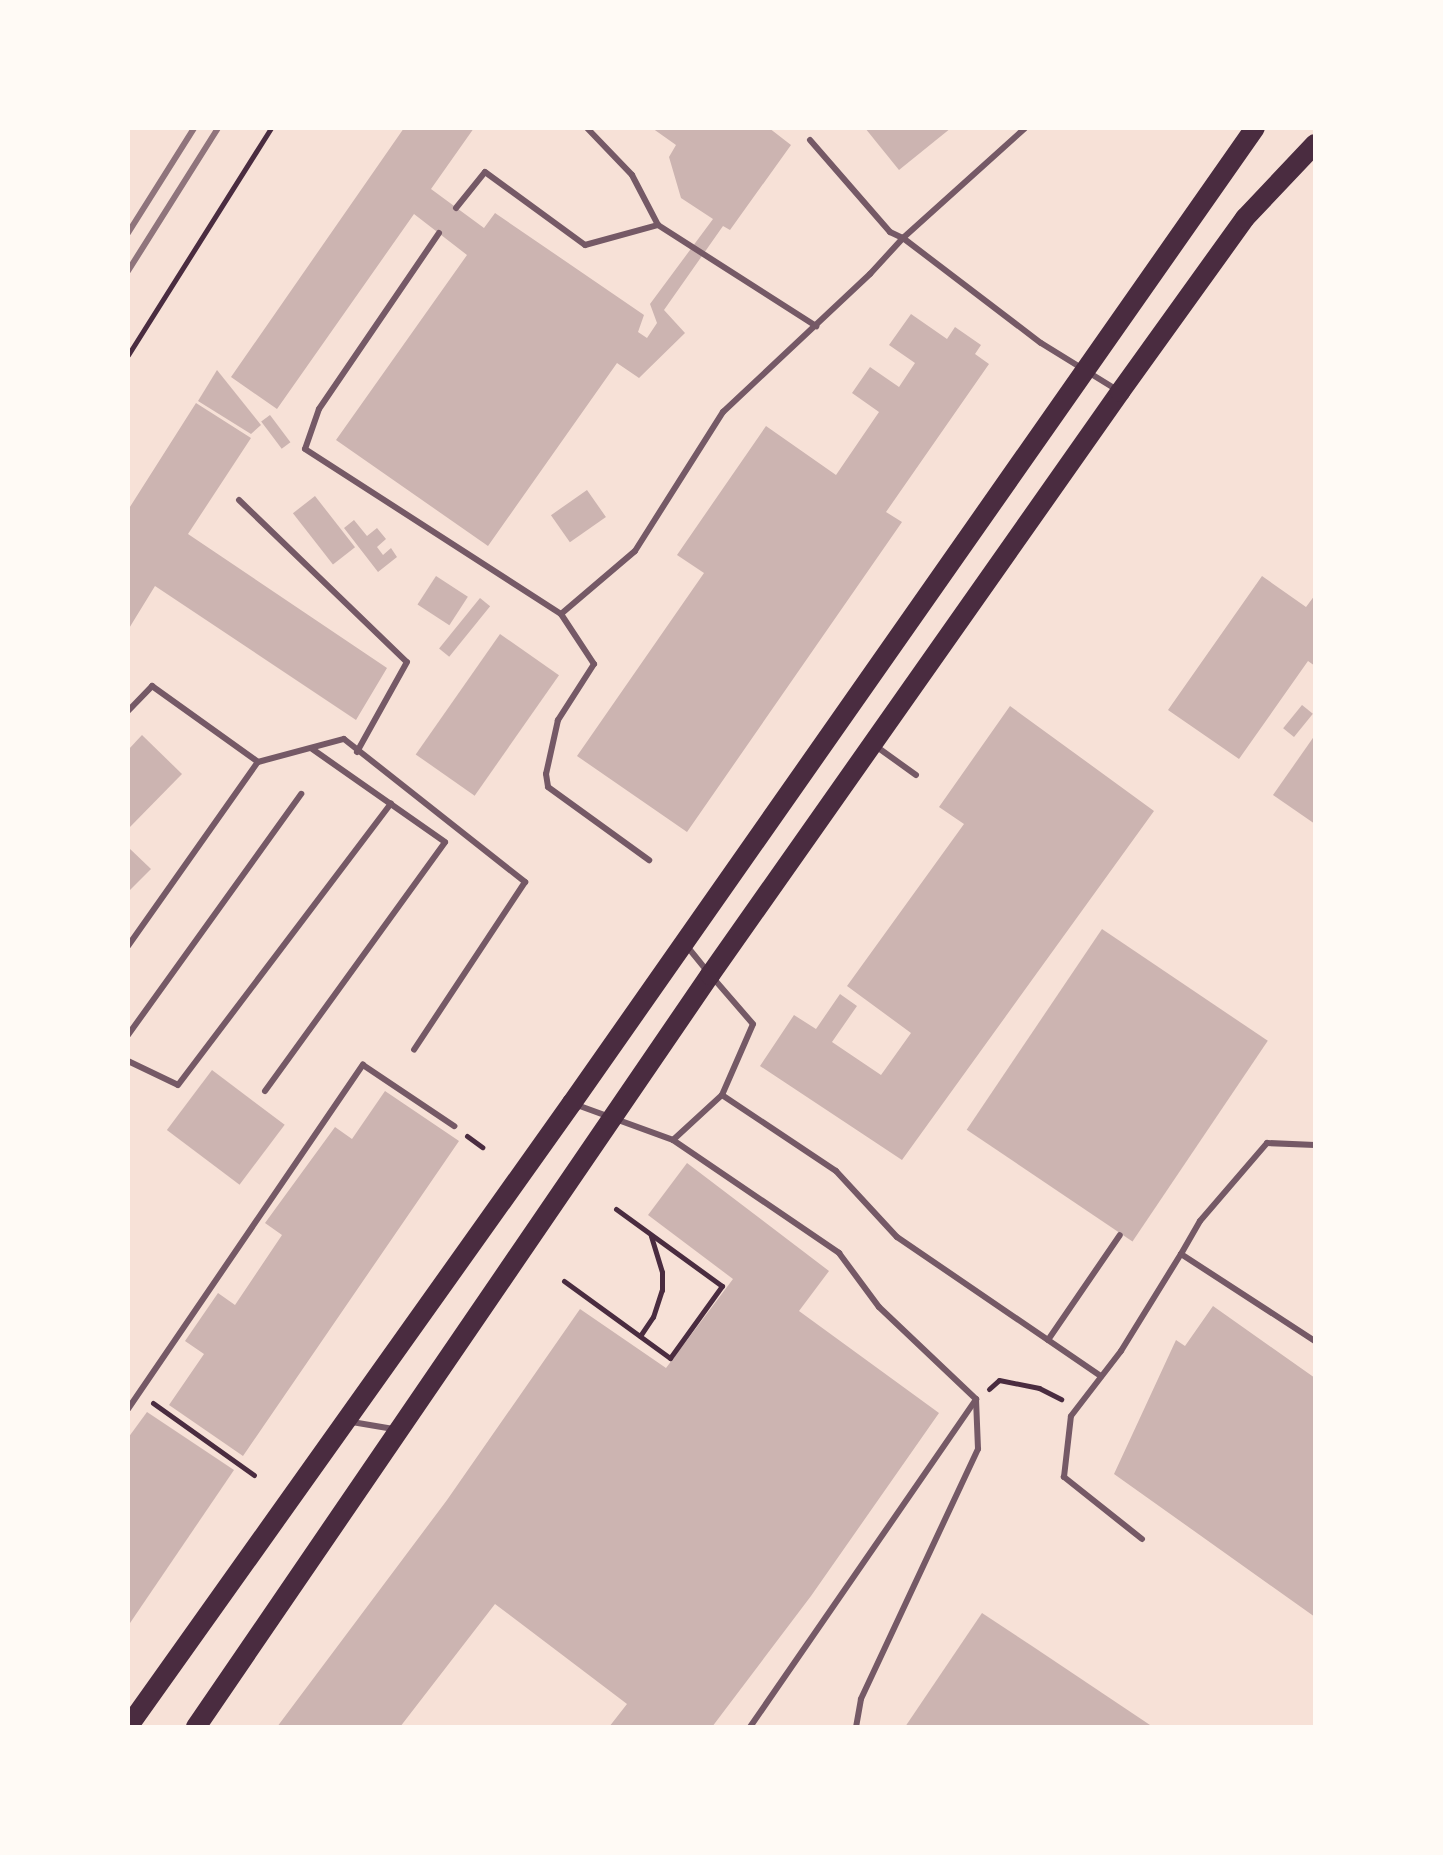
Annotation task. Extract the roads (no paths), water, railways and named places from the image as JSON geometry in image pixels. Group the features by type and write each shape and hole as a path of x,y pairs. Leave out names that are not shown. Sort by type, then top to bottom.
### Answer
{"main road":[{"path":"128,1727 572,1103 1255,128"},
{"path":"196,1727 710,975 1120,392 1245,218 1315,144"}],"lane":[{"path":"587,128 632,175 658,225 816,326"},
{"path":"561,614 635,551 723,412 816,326 903,238 1025,128"},
{"path":"810,140 890,232 903,238 1041,343 1120,392"},
{"path":"456,208 485,172 585,245 658,225"},
{"path":"439,233 319,409 305,449 561,614 594,664 558,720 546,774 548,787 649,860"},
{"path":"239,500 407,662 357,752"},
{"path":"128,711 152,686 258,762"},
{"path":"128,946 258,762 344,739 525,882 414,1050"},
{"path":"874,744 916,775"},
{"path":"265,1091 445,842 312,749"},
{"path":"128,1035 301,794"},
{"path":"128,1061 178,1085 391,803"},
{"path":"673,1140 722,1095 753,1024 684,942"},
{"path":"128,1409 363,1065 454,1126"},
{"path":"722,1095 836,1171 897,1237 1101,1376"},
{"path":"572,1103 673,1140 839,1253 879,1307 976,1399 978,1449 861,1699 856,1727"},
{"path":"1142,1539 1064,1477 1071,1416 1121,1351 1200,1221 1267,1143 1315,1145"},
{"path":"1048,1340 1120,1235"},
{"path":"1181,1254 1314,1342"},
{"path":"750,1727 976,1399"},
{"path":"346,1421 400,1430"}],"railway":[{"path":"128,233 194,128"},
{"path":"128,271 218,128"}]}
